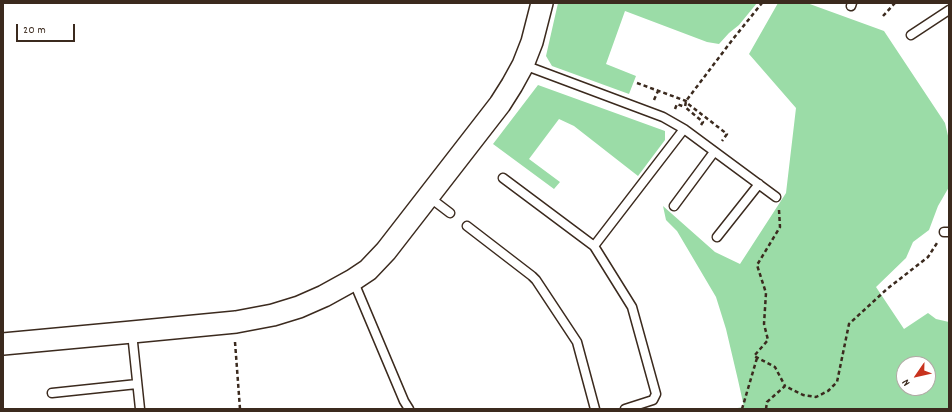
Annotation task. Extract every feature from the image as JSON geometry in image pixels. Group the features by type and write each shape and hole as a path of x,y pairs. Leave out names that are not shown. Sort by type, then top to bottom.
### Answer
{"street":[{"path":"3,344 236,322 273,315 299,307 354,280 368,270 386,251 500,104 523,65 532,42 542,3"}],"lane":[{"path":"911,35 949,10"},
{"path":"523,65 663,117 684,129 776,197"},
{"path":"594,246 684,129"},
{"path":"674,206 714,152"},
{"path":"503,178 594,246 632,307 656,394 654,400 625,409"},
{"path":"717,237 759,184"},
{"path":"429,196 450,213"},
{"path":"467,226 536,280 577,342 595,409"},
{"path":"354,280 404,401 409,409"},
{"path":"132,332 140,409"},
{"path":"52,393 137,384"}],"path":[{"path":"686,102 733,38 762,3"},
{"path":"883,16 895,3"},
{"path":"638,83 686,102 727,134 714,152"},
{"path":"677,104 685,107"},
{"path":"742,409 757,358 754,356 768,340 764,324 766,293 757,265 780,227 776,197"},
{"path":"757,358 775,367 785,386 803,395 816,397 828,391 837,382 849,324 887,289 928,257 946,232"},
{"path":"234,337 240,409"},
{"path":"766,409 767,402 785,386"}],"green space":[{"path":"558,3 757,3 739,25 719,44 707,42 625,11 606,64 636,76 629,94 552,66 546,56"},
{"path":"778,3 807,3 884,31 945,123 949,140 949,187 938,206 929,230 913,242 906,258 876,287 904,329 928,313 936,319 949,322 949,409 731,409 744,407 726,329 716,297 677,231 666,220 663,206 715,252 740,264 786,193 796,108 749,54"},
{"path":"538,85 665,131 665,140 638,176 574,126 559,119 529,159 560,182 554,189 493,144"}]}
